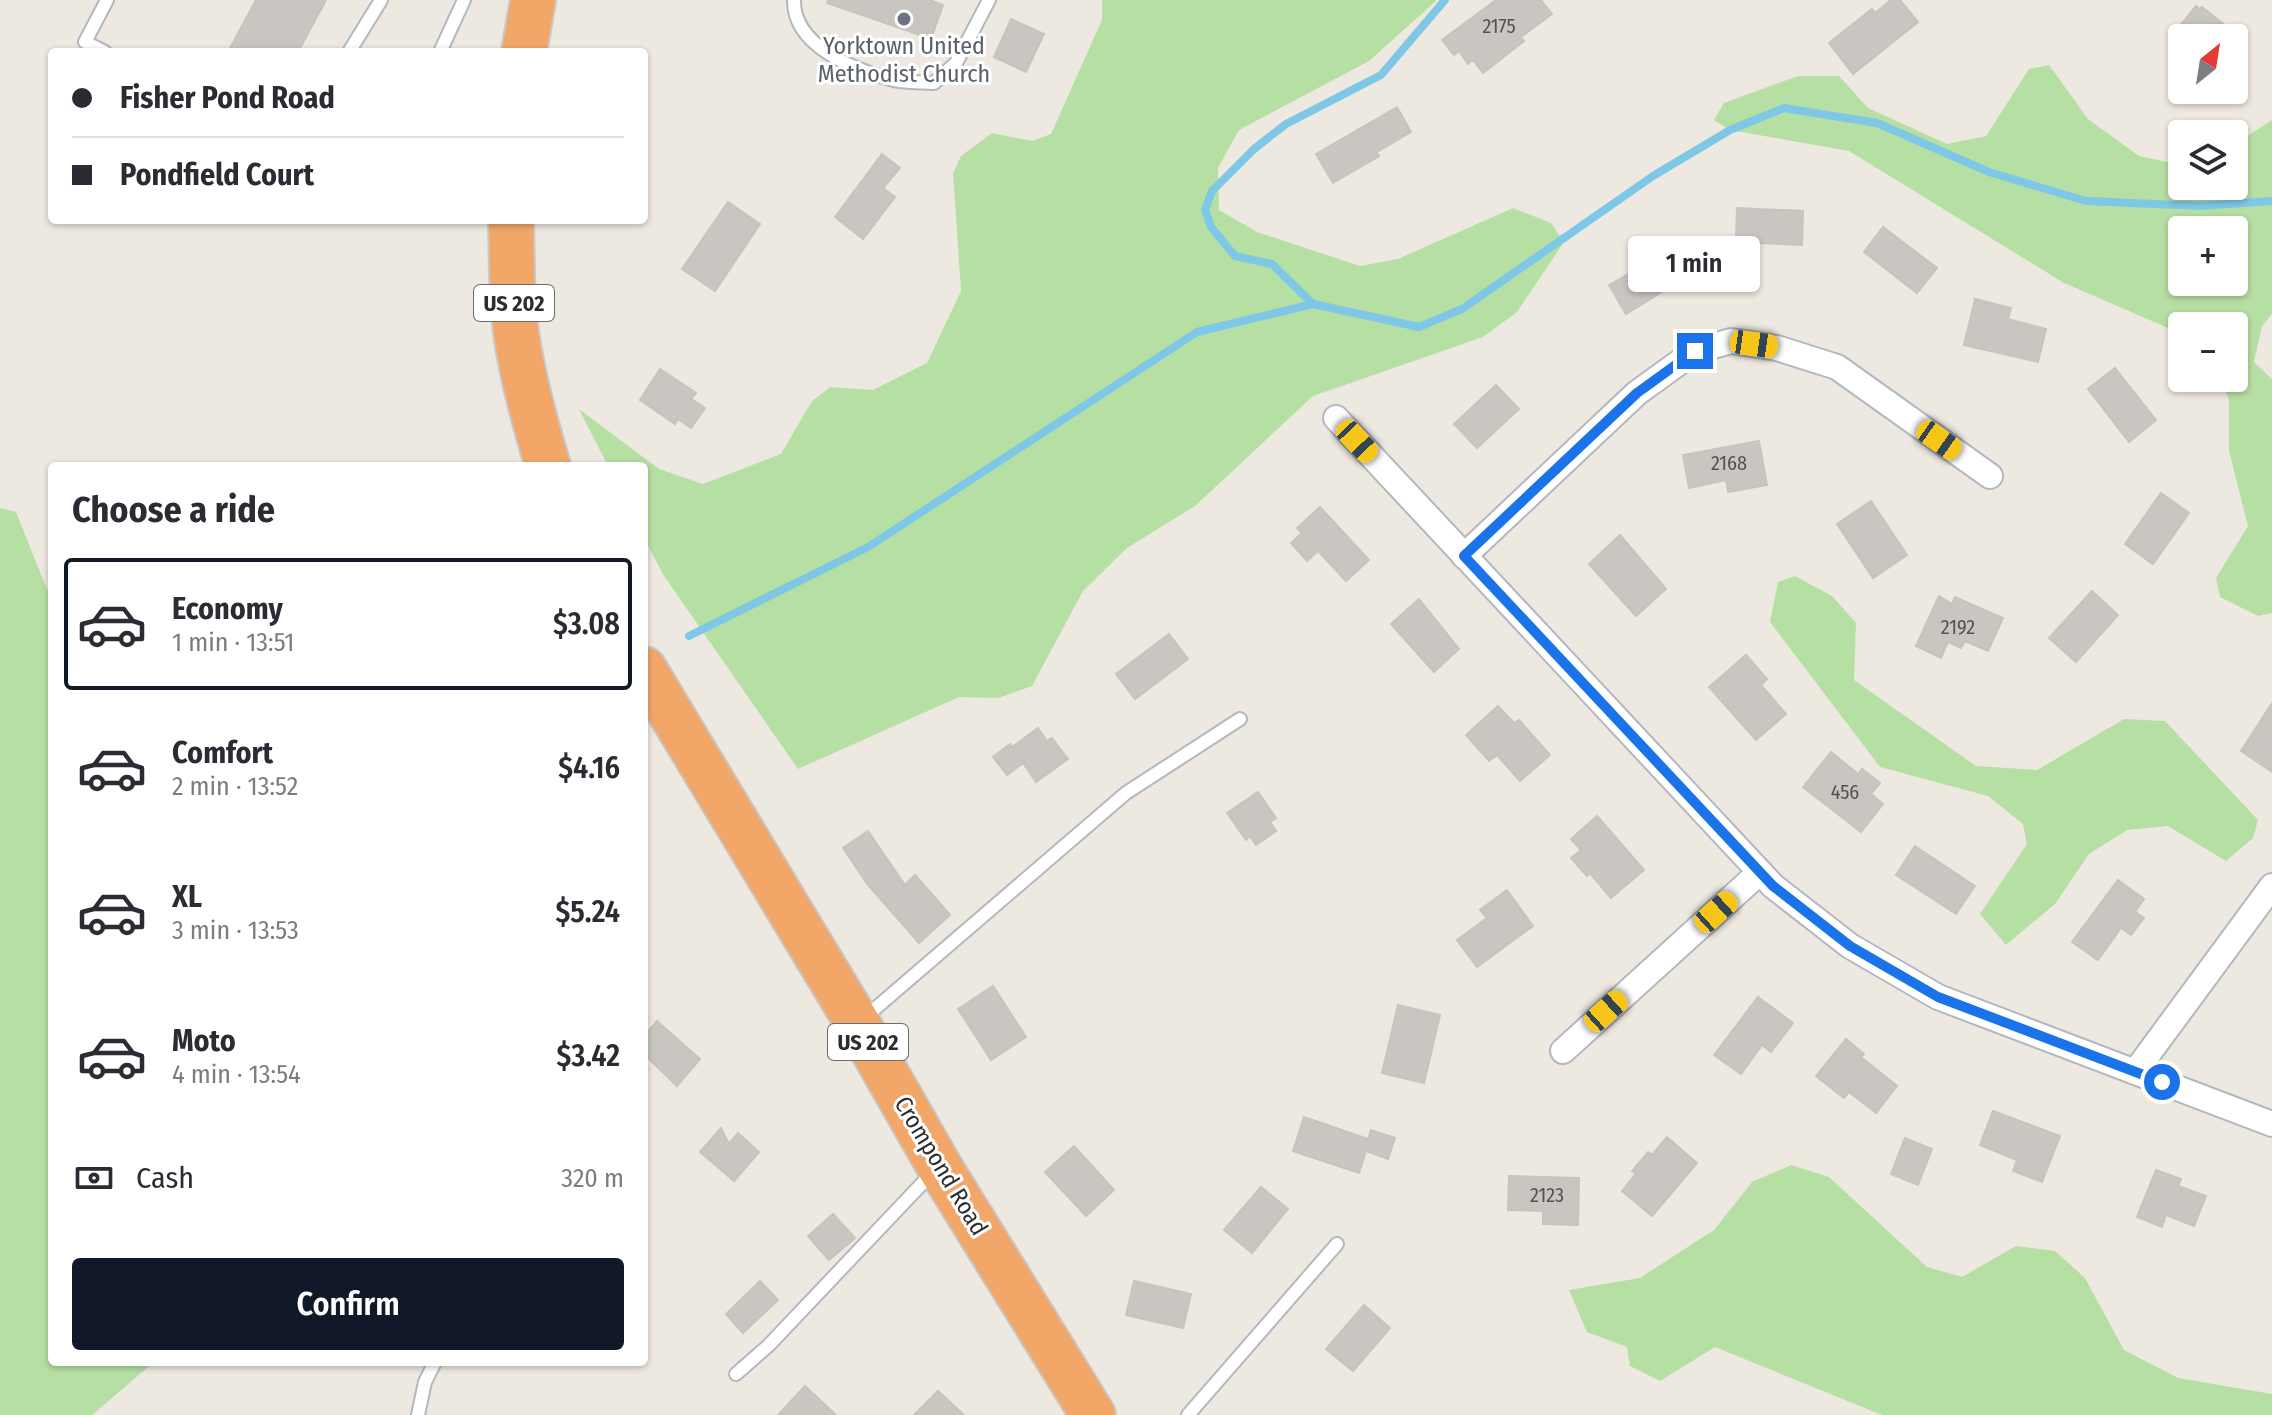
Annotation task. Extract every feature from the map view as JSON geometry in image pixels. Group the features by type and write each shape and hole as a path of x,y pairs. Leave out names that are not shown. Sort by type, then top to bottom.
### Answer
{"highway":[{"path":"525,48 533,0"},
{"name":"US 202","path":"511,224 516,333 526,386 547,462"},
{"name":"Crompond Road","path":"648,676 858,1024 939,1166 1093,1415"}],"street":[{"path":"1464,556 1637,393 1695,351 1731,341 1777,348 1837,367 1990,476"},
{"path":"1336,418 1773,886 1850,946 1938,997 2272,1124"},
{"path":"1563,1051 1760,872"},
{"path":"2135,1072 2272,886"}],"lane":[{"path":"97,48 85,42 107,0"},
{"path":"351,48 381,0"},
{"path":"442,48 464,0"},
{"path":"794,0 794,10 808,39 839,60 891,80 934,83 956,63 989,0"},
{"path":"858,1024 1126,793 1240,719"},
{"path":"736,1374 779,1334 939,1166"},
{"path":"1188,1415 1337,1244"},
{"path":"418,1415 425,1382 433,1366"}],"green space":[{"path":"1102,0 1437,0 1369,61 1239,130 1218,168 1219,210 1257,232 1360,266 1398,259 1513,208 1551,223 1564,242 1517,312 1483,337 1313,396 1195,506 1127,548 1083,591 1032,686 998,698 959,697 798,769 664,576 648,546 648,462 606,462 579,409 659,469 703,484 781,454 812,401 830,387 873,390 927,363 961,291 953,173 961,156 992,133 1032,141 1051,134 1102,20"},
{"path":"2049,65 2088,119 2139,156 2168,162 2168,200 2248,200 2248,136 2272,120 2272,314 2262,326 2254,362 2272,379 2272,613 2258,616 2220,597 2216,578 2248,526 2229,451 2229,400 2226,392 2248,392 2248,312 2168,312 2168,328 2064,283 1849,151 1730,130 1714,120 1724,103 1798,76 1839,76 1868,108 1947,144 1986,136 2029,69"},
{"path":"0,508 16,512 48,592 48,1366 149,1366 92,1415 0,1415"},
{"path":"1795,576 1832,596 1856,623 1854,680 1976,766 2037,770 2124,719 2165,721 2258,820 2253,838 2226,861 2168,826 2127,830 2089,854 2055,904 2006,945 1980,914 2027,844 2023,824 1988,796 1880,767 1770,622 1778,582"},
{"path":"1791,1165 1829,1177 1927,1267 1962,1277 2016,1246 2055,1251 2085,1278 2124,1350 2178,1378 2272,1394 2272,1415 1882,1415 1715,1347 1660,1381 1630,1366 1627,1347 1587,1332 1569,1290 1640,1278 1714,1230 1752,1182"}],"building":[{"path":"256,0 326,0 300,48 230,48"},
{"name":"Yorktown United Methodist Church","path":"828,0 930,0 943,5 931,39 827,3"},
{"path":"1496,0 1541,0 1552,14 1521,37 1524,41 1483,73 1473,60 1468,64 1459,51 1454,55 1442,40"},
{"path":"1891,0 1900,0 1918,22 1853,74 1829,43 1872,9 1875,13"},
{"path":"2196,6 2199,9 2202,7 2223,24 2181,24"},
{"path":"1011,19 1044,34 1026,72 994,57"},
{"path":"1397,107 1411,132 1377,152 1379,156 1333,183 1316,154"},
{"path":"882,154 900,168 883,188 895,197 863,239 835,217"},
{"path":"728,202 760,224 715,291 682,269"},
{"path":"1737,208 1803,211 1802,245 1736,242"},
{"path":"1883,227 1937,268 1917,293 1864,252"},
{"path":"1666,253 1681,280 1626,314 1609,285"},
{"path":"1975,299 2011,308 2008,319 2046,329 2038,362 1964,345"},
{"path":"2115,368 2156,420 2129,442 2088,389"},
{"path":"660,369 696,393 691,399 705,408 691,428 678,419 675,424 640,400"},
{"path":"1496,385 1519,409 1477,448 1454,424"},
{"path":"1759,441 1767,485 1728,492 1726,480 1689,488 1683,455"},
{"path":"2161,493 2189,513 2153,564 2125,544"},
{"path":"1871,501 1907,555 1873,578 1837,524"},
{"path":"1320,507 1369,560 1346,581 1318,551 1307,561 1291,543 1302,533 1297,528"},
{"path":"1620,535 1666,589 1636,616 1589,564"},
{"path":"2092,591 2118,615 2076,662 2049,638"},
{"path":"1939,596 1952,604 1955,597 2003,618 1988,651 1965,641 1961,648 1948,642 1941,658 1916,646"},
{"path":"1419,599 1459,649 1434,672 1391,624"},
{"path":"1169,634 1188,659 1135,699 1116,674"},
{"path":"1746,655 1767,679 1761,685 1786,714 1756,740 1709,687"},
{"path":"2272,703 2272,772 2241,751"},
{"path":"1498,706 1514,723 1519,720 1550,755 1520,781 1497,755 1489,761 1466,735"},
{"path":"1038,728 1047,741 1052,738 1068,759 1036,782 1023,763 1007,775 993,757"},
{"path":"1831,752 1858,774 1862,769 1880,783 1871,794 1883,804 1861,832 1803,787"},
{"path":"1258,792 1276,818 1270,822 1276,831 1256,845 1250,836 1246,840 1227,813"},
{"path":"1597,816 1644,870 1611,898 1590,873 1587,876 1571,858 1581,850 1571,839"},
{"path":"868,831 905,885 915,875 950,915 919,943 868,885 843,848"},
{"path":"1915,846 1975,886 1956,914 1896,875"},
{"path":"2118,880 2144,899 2135,912 2144,918 2131,935 2121,928 2098,960 2072,942"},
{"path":"1507,890 1533,926 1477,967 1457,940 1487,918 1480,910"},
{"path":"993,986 1026,1037 991,1060 958,1009"},
{"path":"1758,997 1793,1023 1771,1052 1762,1045 1741,1074 1714,1055"},
{"path":"1398,1005 1440,1015 1424,1083 1382,1073"},
{"path":"657,1021 700,1059 677,1086 648,1058 648,1031"},
{"path":"1846,1039 1864,1054 1861,1057 1897,1086 1876,1113 1849,1092 1844,1098 1816,1076"},
{"path":"1993,1111 2060,1136 2042,1182 2013,1171 2017,1160 1980,1145"},
{"path":"1304,1117 1368,1139 1371,1130 1395,1138 1388,1159 1366,1151 1359,1173 1293,1151"},
{"path":"721,1128 729,1144 738,1133 759,1152 734,1181 700,1152"},
{"path":"1667,1137 1697,1163 1652,1216 1622,1191 1636,1174 1632,1171 1648,1152 1652,1155"},
{"path":"1905,1138 1932,1149 1918,1185 1891,1174"},
{"path":"1074,1146 1114,1190 1086,1216 1045,1172"},
{"path":"2156,1170 2181,1179 2178,1186 2206,1196 2194,1226 2166,1215 2162,1227 2137,1217"},
{"path":"1509,1176 1579,1178 1578,1225 1543,1224 1543,1211 1508,1210"},
{"path":"1261,1187 1288,1209 1252,1253 1224,1230"},
{"path":"833,1214 855,1238 829,1260 808,1236"},
{"path":"760,1281 778,1300 743,1333 726,1314"},
{"path":"1134,1281 1191,1294 1183,1328 1126,1315"},
{"path":"1364,1305 1390,1328 1353,1371 1326,1349"},
{"path":"805,1386 836,1415 778,1415"},
{"path":"938,1391 964,1415 914,1415"}],"waterway":[{"path":"1313,304 1272,264 1235,256 1211,227 1205,210 1212,191 1254,149 1286,124 1381,75 1445,0"},
{"path":"689,636 868,547 1197,332 1313,304 1419,327 1462,309 1653,176 1730,130 1784,108 1877,123 1989,172 2086,201 2200,206 2272,201"}],"place":[{"name":"Yorktown United Methodist Church","path":"904,19"}],"route":[{"path":"1695,351 1637,393 1464,556 1773,886 1850,946 1938,997 2162,1082"}]}
